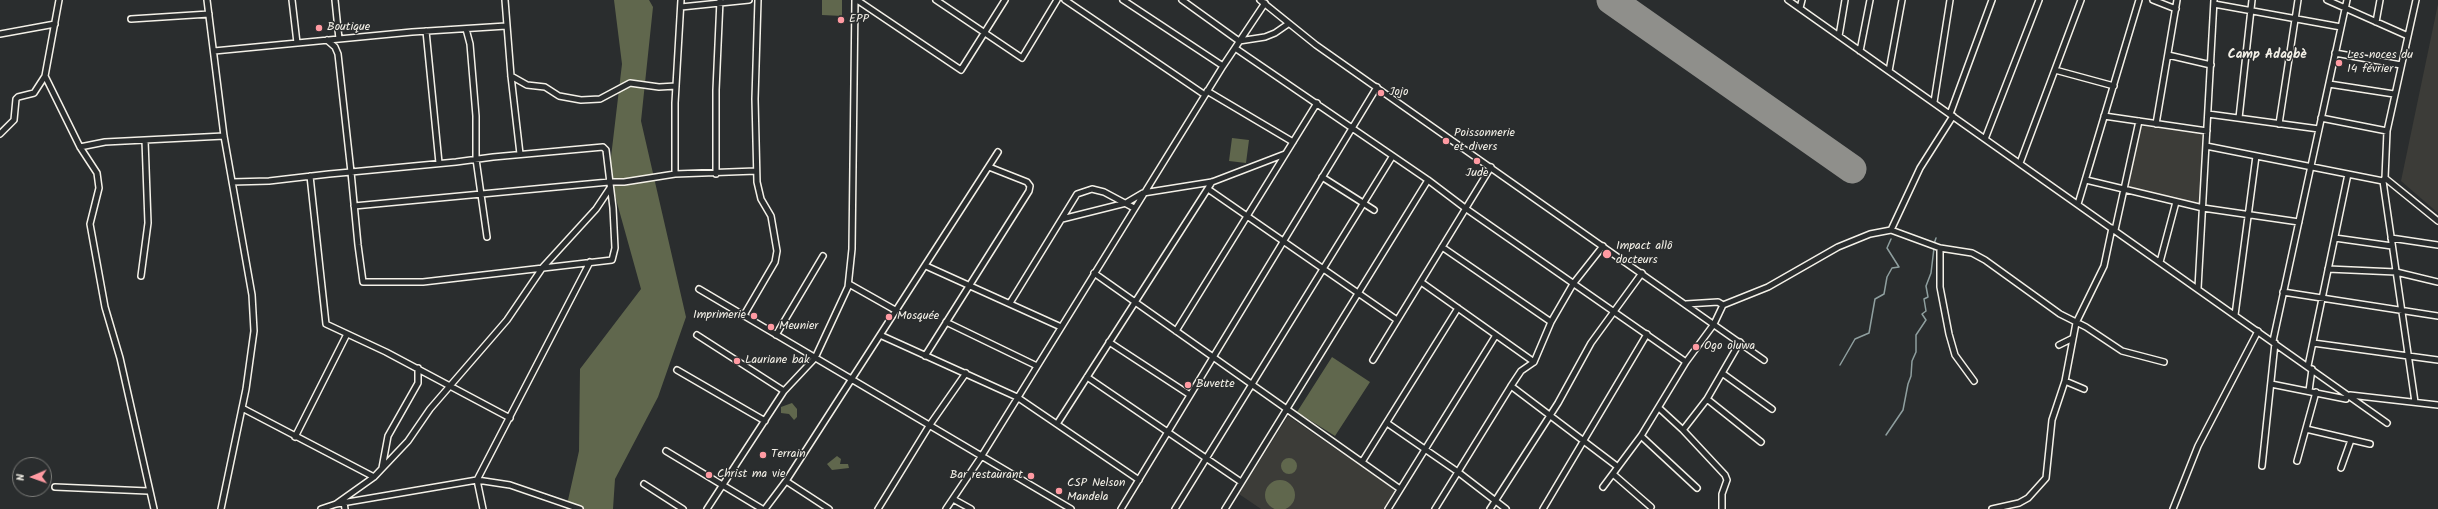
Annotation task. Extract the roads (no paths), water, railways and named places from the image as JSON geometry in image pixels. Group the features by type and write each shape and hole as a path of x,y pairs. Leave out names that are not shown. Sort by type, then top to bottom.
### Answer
{"street":[{"path":"0,134 14,120 16,99 34,93 45,76 59,0"},
{"path":"207,0 224,136 252,295 254,331 242,408 221,509"},
{"path":"292,0 297,43"},
{"path":"335,0 339,39"},
{"path":"505,0 506,26 520,154"},
{"path":"675,174 676,86 681,0"},
{"path":"681,7 720,1 749,0"},
{"path":"744,315 777,257 771,216 758,191 756,171 755,70 758,0"},
{"path":"856,0 961,70 1005,0"},
{"path":"707,509 784,391 815,358 845,297 849,284 852,249 856,0"},
{"path":"936,0 1022,58 1057,0"},
{"path":"1065,0 1206,93 1293,142"},
{"path":"1123,0 1223,66"},
{"path":"1182,0 1240,41 1264,37 1275,33 1288,24"},
{"path":"1788,0 2310,367 2347,397 2387,423"},
{"path":"1800,8 1802,0"},
{"path":"1839,36 1845,0"},
{"path":"1860,51 1870,0"},
{"path":"1889,71 1902,0"},
{"path":"1934,102 1950,0"},
{"path":"1891,230 1920,168 1951,115 1992,0"},
{"path":"1985,138 2039,0"},
{"path":"2020,163 2080,0"},
{"path":"2078,204 2139,0"},
{"path":"2153,0 2176,9"},
{"path":"2156,124 2177,0"},
{"path":"2240,118 2252,0"},
{"path":"2279,124 2298,0"},
{"path":"2327,0 2408,36"},
{"path":"2262,466 2274,342 2283,292 2347,0"},
{"path":"2376,22 2380,0"},
{"path":"2415,402 2392,246 2384,179 2387,131 2400,65 2416,0"},
{"path":"716,174 716,90 720,1"},
{"path":"946,509 981,457 1164,159 1240,41 1263,2 1288,24 1764,360"},
{"path":"2198,288 2214,2 2341,27"},
{"path":"131,19 209,14"},
{"path":"0,34 54,24"},
{"path":"214,51 426,31 506,26"},
{"path":"466,29 470,44 476,116 476,159 487,237"},
{"path":"426,31 440,163"},
{"path":"232,182 310,176 351,172 440,163 520,154 605,148 610,185 615,248 612,260 423,282 367,283 362,278 351,172 337,49 327,40"},
{"path":"1235,48 1317,103 1392,157 1428,180 1465,208 1573,284 1616,311 1686,362"},
{"path":"2335,53 2400,65"},
{"path":"2168,55 2211,65"},
{"path":"2055,70 2114,86"},
{"path":"45,76 80,147 97,173 99,188 90,224 105,307 120,358 148,491 154,509"},
{"path":"511,76 527,85 545,87 559,96 581,100 600,99 630,83 659,87 676,86"},
{"path":"2329,84 2394,94"},
{"path":"1121,509 1377,87"},
{"path":"1176,331 1317,103"},
{"path":"2208,114 2319,129"},
{"path":"2104,116 2207,131"},
{"path":"2321,118 2387,131"},
{"path":"1992,509 2028,498 2045,479 2052,420 2065,381 2076,323 2104,266 2124,189 2139,121"},
{"path":"80,147 105,142 224,136"},
{"path":"140,276 148,222 145,140"},
{"path":"2206,146 2311,168 2384,179 2438,221"},
{"path":"666,451 722,486 763,509 786,481 852,380 895,310 926,266 998,152"},
{"path":"1062,218 1126,203 1143,194 1212,182 1286,154"},
{"path":"2235,315 2256,156"},
{"path":"1175,509 1392,157"},
{"path":"925,356 970,286 1030,186 1017,176 989,167"},
{"path":"1373,360 1491,167"},
{"path":"354,206 610,185 675,174 716,174 756,171"},
{"path":"2309,391 2313,343 2348,174"},
{"path":"310,176 324,320 329,327 418,368 510,418"},
{"path":"1322,178 1374,210"},
{"path":"1225,509 1428,180"},
{"path":"2086,180 2202,208 2299,222"},
{"path":"1057,424 1212,182"},
{"path":"336,504 374,477 408,441 430,409 507,320 543,267 596,209 610,185"},
{"path":"1010,303 1077,194 1092,189 1104,192 1134,208"},
{"path":"1208,189 1397,320"},
{"path":"2160,262 2176,202"},
{"path":"1604,487 1641,436 1686,362 1714,324 1723,305 1768,287 1838,247 1870,234 1891,230 1940,248 1972,253 1985,260 2060,314 2122,351 2164,362"},
{"path":"2335,238 2392,246"},
{"path":"2391,238 2438,245"},
{"path":"1436,509 1521,371 1534,362 1551,322 1573,284 1603,246"},
{"path":"1442,247 1551,322"},
{"path":"1940,248 1940,287 1949,334 1955,355 1974,381"},
{"path":"776,335 823,256"},
{"path":"483,509 477,480 590,262"},
{"path":"926,266 1061,327"},
{"path":"2328,269 2396,272 2438,282"},
{"path":"1094,273 1400,489"},
{"path":"1490,509 1550,415 1591,343 1616,311 1642,273"},
{"path":"1421,282 1534,362"},
{"path":"849,284 895,310"},
{"path":"699,289 1071,509"},
{"path":"2283,292 2438,316"},
{"path":"1686,304 1718,302 1723,305"},
{"path":"1362,462 1458,308"},
{"path":"946,322 1037,366"},
{"path":"2173,509 2198,446 2258,331"},
{"path":"295,437 347,334"},
{"path":"1543,509 1647,334"},
{"path":"696,335 784,391"},
{"path":"880,335 1017,397 1139,480"},
{"path":"1388,509 1496,335"},
{"path":"2059,345 2073,338"},
{"path":"1109,342 1190,395"},
{"path":"1684,430 1707,399 1740,342"},
{"path":"2313,343 2438,360"},
{"path":"382,468 388,436 418,383 418,368"},
{"path":"677,370 765,421"},
{"path":"878,509 929,426 966,373"},
{"path":"1722,373 1772,409"},
{"path":"1087,377 1241,482"},
{"path":"2065,381 2084,389"},
{"path":"2271,384 2347,397 2438,405"},
{"path":"1511,386 1585,440 1618,467"},
{"path":"2297,461 2316,392"},
{"path":"1707,399 1761,442"},
{"path":"242,408 374,477"},
{"path":"1659,408 1684,430 1726,475 1727,480 1722,494 1722,509"},
{"path":"1387,422 1458,472 1506,509"},
{"path":"2306,429 2370,444"},
{"path":"1641,436 1697,488"},
{"path":"2341,468 2351,440"},
{"path":"1613,474 1651,506"},
{"path":"321,509 344,502 477,480 510,485 579,509"},
{"path":"786,481 828,509"},
{"path":"644,484 683,509"},
{"path":"55,487 148,491"},
{"path":"953,499 971,509"},
{"path":"344,502 345,509"}],"waterway":[{"path":"1934,244 1936,238"},
{"path":"1840,365 1855,339 1869,333 1875,299 1884,294 1887,277 1892,268 1899,267 1887,248 1891,239"},
{"path":"1886,435 1903,410 1911,376 1912,361 1916,352 1916,335 1926,320 1922,314 1926,311 1924,299 1928,297 1926,286 1931,273 1934,248"}],"place":[{"name":"EPP","path":"841,20"},
{"name":"Boutique","path":"319,28"},
{"name":"Les noces du 14 février","path":"2339,63"},
{"name":"Jojo","path":"1381,93"},
{"name":"Poissonnerie et divers","path":"1446,141"},
{"name":"Jude","path":"1477,161"},
{"name":"Impact allô docteurs","path":"1607,254"},
{"name":"Imprimerie","path":"754,316"},
{"name":"Mosquée","path":"889,317"},
{"name":"Meunier","path":"771,327"},
{"name":"Ogo oluwa","path":"1696,347"},
{"name":"Lauriane bak","path":"737,361"},
{"name":"Buvette","path":"1188,385"},
{"name":"Terrain","path":"763,455"},
{"name":"Christ ma vie","path":"709,475"},
{"name":"Bar restaurant","path":"1031,476"},
{"name":"CSP Nelson Mandela","path":"1059,491"}],"district":[{"name":"Camp Adagbè","path":"2267,56"}]}
